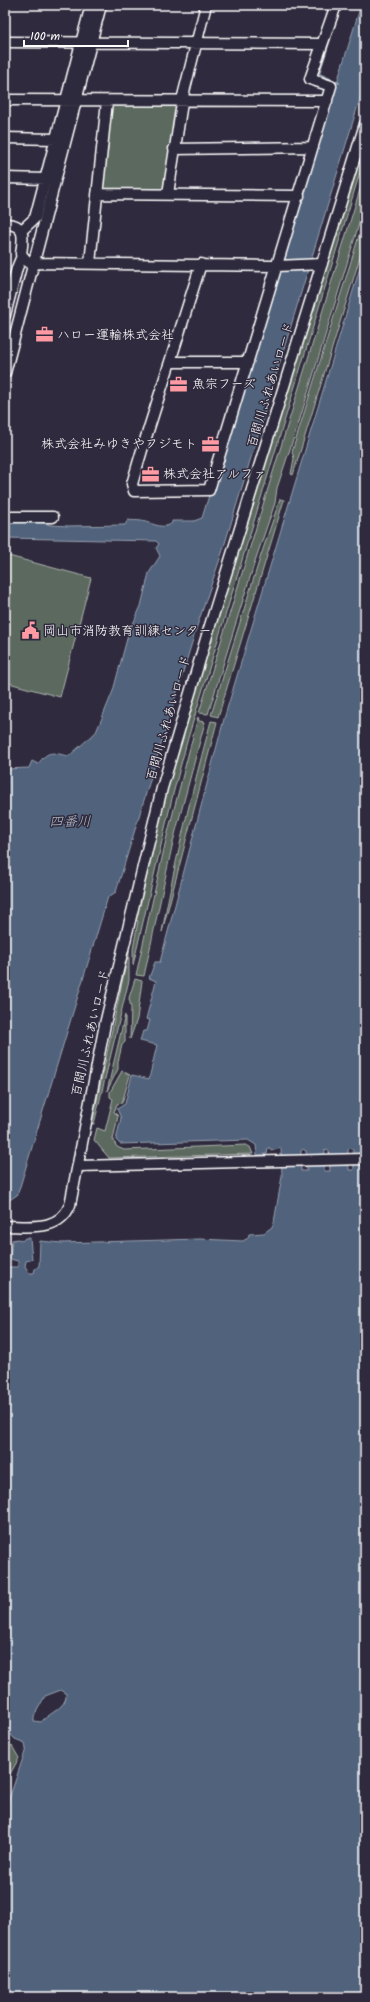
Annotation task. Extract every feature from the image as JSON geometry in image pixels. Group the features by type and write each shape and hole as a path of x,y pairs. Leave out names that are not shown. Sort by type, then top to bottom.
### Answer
{"street":[{"path":"87,43 91,5"},
{"path":"5,373 29,261 87,43 101,5"},
{"path":"168,194 183,100 206,5"},
{"path":"200,264 132,484 134,491 209,490 248,362 280,266 298,196 331,86 310,79 336,5"},
{"path":"5,42 322,44"},
{"path":"5,100 327,101"},
{"path":"21,231 36,218 56,139 72,100"},
{"path":"90,264 108,101"},
{"name":"百間川ふれあいロード","path":"5,1226 41,1226 50,1224 61,1219 70,1205 79,1166 87,1110 105,1024 131,924 162,788 206,639 365,124"},
{"path":"5,138 56,139"},
{"path":"174,149 313,147"},
{"path":"5,178 46,179"},
{"path":"97,194 298,196"},
{"path":"5,224 14,225 21,231 29,261"},
{"path":"5,315 8,289 17,268 29,261 90,264 280,266 322,264"},
{"path":"170,362 248,362"},
{"path":"5,517 53,517"},
{"path":"79,1166 365,1159"}],"green space":[{"path":"112,103 175,103 178,107 164,189 162,191 103,189 110,106"},
{"path":"365,134 365,156 188,738 173,794 133,965 133,949 138,921 136,920 172,757"},
{"path":"365,173 365,204 299,422 277,488 275,503 255,561 208,714 199,713"},
{"path":"365,216 365,241 293,475 291,474 294,458 292,452"},
{"path":"280,499 284,500 218,717 211,715 261,555"},
{"path":"5,555 91,578 60,697 5,682"},
{"path":"198,717 199,721 205,722 173,842 144,976 136,975 166,840"},
{"path":"211,721 217,722 162,932 184,826"},
{"path":"129,950 129,980 94,1124 92,1124"},
{"path":"135,979 142,981 137,1019 130,1039 131,1008 129,998"},
{"path":"125,1015 125,1042 122,1045 118,1069 107,1091"},
{"path":"122,1071 130,1075 122,1103 117,1104 114,1112 118,1116 113,1140 117,1147 124,1150 246,1145 250,1147 253,1154 109,1158 94,1140 97,1128 105,1131 113,1099 110,1097 110,1092"},
{"path":"5,1740 12,1746 19,1758 5,1783"}],"water":[{"name":"四番川","path":"361,5 365,5 365,82 222,553 197,626 116,892 108,897 19,1190 17,1195 5,1203 5,769 29,768 32,761 38,764 45,756 51,753 69,756 96,732 113,691 128,635 141,606 149,573 160,556 156,548 159,544 156,541 5,538 5,522 35,521 51,525 68,526 125,525 128,520 165,526 172,523 172,521 194,521 202,518"},
{"path":"365,251 365,1997 5,1997 5,1811 26,1749 25,1743 15,1739 5,1729 5,1267 18,1267 18,1261 10,1259 12,1240 18,1239 22,1241 25,1238 30,1238 32,1259 26,1261 25,1266 29,1273 34,1273 35,1269 39,1266 40,1241 62,1243 200,1239 243,1241 248,1238 249,1234 264,1233 272,1227 282,1176 281,1148 271,1151 270,1148 268,1148 267,1154 257,1155 256,1145 248,1140 120,1144 116,1140 121,1118 117,1109 125,1104 132,1075 149,1079 157,1045 140,1041 143,1031 147,1031 150,1020 146,1019 156,981 149,978 155,962 160,962 224,719","holes":["350,1148 353,1150 354,1170 349,1170 348,1150","303,1149 306,1151 307,1171 301,1171 301,1151","325,1149 329,1151 330,1171 324,1171","61,1690 66,1693 66,1698 61,1706 41,1722 34,1721 34,1716 45,1696"]}],"waterway":[{"path":"339,83 319,74 341,5"}],"place":[{"name":"ハロー運輸株式会社","path":"44,335"},
{"name":"魚宗フーズ","path":"179,384"},
{"name":"株式会社みゆきやフジモト","path":"210,444"},
{"name":"株式会社アルファ","path":"150,474"},
{"name":"岡山市消防教育訓練センター","path":"30,631"}]}
